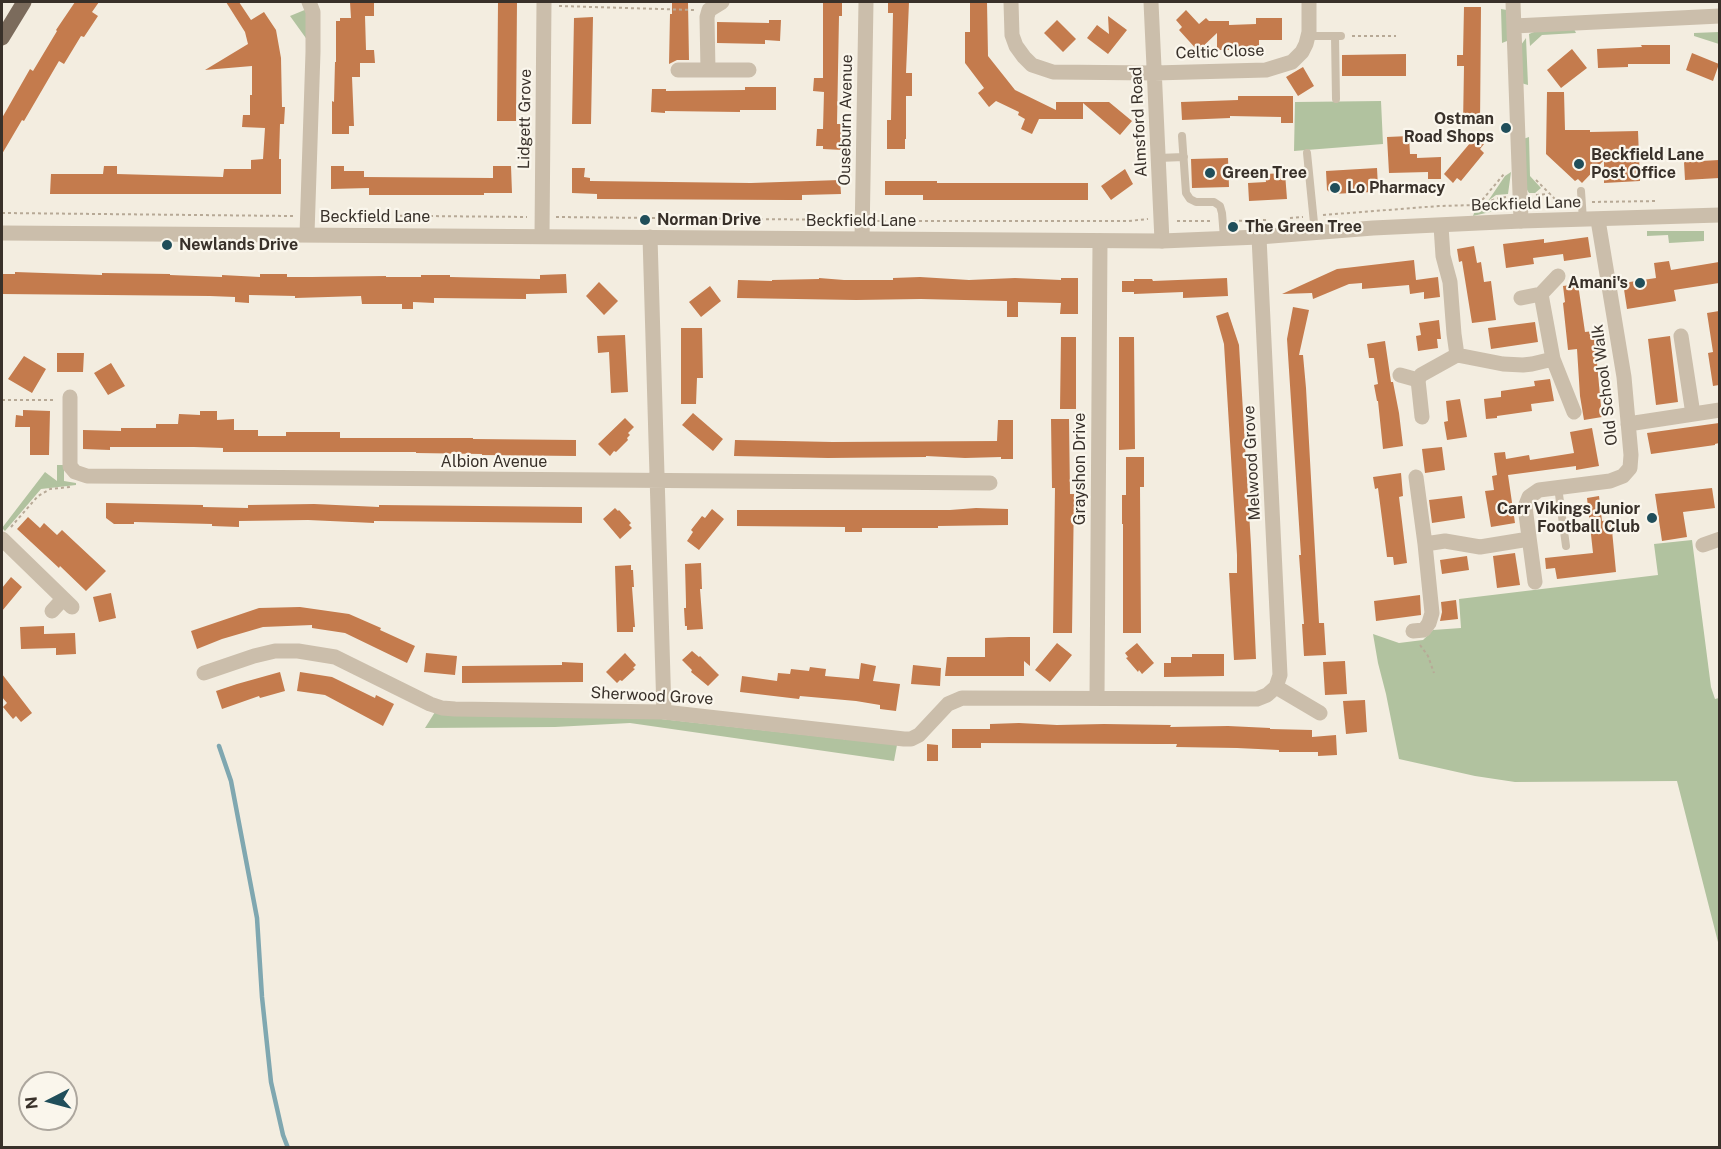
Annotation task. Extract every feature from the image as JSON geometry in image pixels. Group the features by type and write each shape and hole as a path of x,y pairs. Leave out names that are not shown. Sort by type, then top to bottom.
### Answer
{"main road":[{"path":"2,38 24,2"}],"street":[{"path":"308,234 314,52 313,12 309,2"},
{"name":"Ouseburn Avenue","path":"862,238 866,2"},
{"name":"Celtic Close","path":"1011,2 1012,35 1016,46 1032,65 1053,72 1154,73 1266,70 1292,62 1306,44 1309,2"},
{"name":"Almsford Road","path":"1151,2 1162,241"},
{"path":"1513,2 1521,221"},
{"name":"Lidgett Grove","path":"542,236 544,4"},
{"path":"708,70 707,17 715,6"},
{"path":"1514,26 1719,16"},
{"path":"678,70 749,70"},
{"name":"Beckfield Lane","path":"2,232 1162,241 1521,221 1719,215"},
{"name":"Old School Walk","path":"1535,582 1525,507 1529,497 1539,490 1610,481 1623,476 1630,468 1631,455 1623,367 1590,220"},
{"path":"1441,226 1443,256 1450,282 1457,355"},
{"path":"650,237 664,712"},
{"name":"Melwood Grove","path":"1259,237 1280,661 1280,675 1276,687"},
{"name":"Grayshon Drive","path":"1097,698 1100,241"},
{"path":"1521,298 1541,294 1558,276"},
{"path":"1541,294 1553,358 1574,412"},
{"path":"1681,336 1693,414"},
{"path":"1422,417 1418,380 1421,375 1457,355 1503,364 1522,365 1553,358"},
{"path":"1400,375 1418,380"},
{"path":"70,397 69,466 75,472 87,477"},
{"path":"1628,424 1719,410"},
{"name":"Albion Avenue","path":"87,477 990,483"},
{"path":"1413,631 1424,630 1432,613 1416,477"},
{"path":"5,535 68,603 52,611"},
{"path":"1425,544 1445,541 1480,547 1529,539"},
{"path":"1703,545 1719,539"},
{"name":"Sherwood Grove","path":"204,673 275,651 298,651 335,657 442,708 664,712 904,739 911,739 918,735 948,704 962,698 1097,698"},
{"path":"1097,698 1257,699 1267,695 1276,687 1320,713"}],"lane":[{"path":"1308,36 1338,36 1336,99"},
{"path":"1182,136 1186,193 1196,202 1214,202 1220,206 1224,238"},
{"path":"1307,153 1315,233"},
{"path":"1158,158 1184,157"},
{"path":"1581,191 1590,220"},
{"path":"1558,487 1566,546"}],"path":[{"path":"544,4 715,6"},
{"path":"1338,36 1396,36"},
{"path":"1478,205 1509,168 1518,164"},
{"path":"1530,195 1548,194 1559,203 1569,203"},
{"path":"1281,219 1478,205 1504,197"},
{"path":"2,213 1031,221"},
{"path":"1258,220 1270,220"},
{"path":"2,400 57,400 70,397"},
{"path":"5,535 38,496 50,489 77,486 87,477"},
{"path":"1413,631 1428,656 1434,673"}],"green space":[{"path":"307,9 308,41 290,16"},
{"path":"1501,9 1507,10 1507,41 1502,43"},
{"path":"1574,29 1576,33 1542,35 1530,46 1529,34 1539,30"},
{"path":"1719,32 1719,44 1694,36 1694,33"},
{"path":"1526,38 1528,85 1521,83 1521,45"},
{"path":"1381,101 1383,144 1294,151 1295,102"},
{"path":"1529,137 1530,176 1541,188 1535,193 1529,193 1526,188 1523,139"},
{"path":"1511,172 1508,194 1496,195 1488,201 1505,176"},
{"path":"1502,201 1490,212 1473,216 1476,208 1488,208"},
{"path":"1647,231 1704,231 1704,241 1669,243 1668,235 1647,236"},
{"path":"57,465 64,465 64,481 76,483 76,485 41,489 5,531 2,528 45,472 57,481"},
{"path":"1692,540 1711,687 1715,699 1719,698 1719,946 1677,781 1515,782 1475,776 1399,759 1373,634 1399,643 1423,640 1433,630 1461,628 1459,599 1658,575 1654,544"},
{"path":"435,712 625,715 897,745 894,761 630,723 555,727 425,728"}],"building":[{"path":"75,2 99,2 92,12 98,16 84,37 81,36 64,64 59,61 2,154 2,118 30,69 33,71"},
{"path":"226,2 239,2 251,20 264,12 276,30 281,58 282,107 285,107 284,124 280,124 281,194 50,194 51,174 103,174 104,166 117,166 117,174 223,177 224,169 251,169 251,160 263,159 265,128 242,127 243,115 250,115 252,66 205,70 248,44 245,32"},
{"path":"350,2 374,2 374,16 365,16 366,50 374,50 375,63 360,63 360,77 352,77 354,126 349,126 349,134 332,134 336,21 340,21 340,18 351,18"},
{"path":"498,2 517,2 516,121 497,121"},
{"path":"672,2 688,2 689,60 677,60 669,64 670,14 672,14"},
{"path":"823,2 842,2 842,16 839,16 837,124 842,124 842,150 823,149 823,146 816,146 817,129 823,129 824,92 813,91 814,78 823,78"},
{"path":"888,2 909,2 906,73 912,73 912,96 906,96 905,149 887,149 887,120 891,120 893,13 888,13"},
{"path":"970,2 987,2 988,56 1015,90 1056,110 1056,102 1109,102 1132,121 1120,135 1083,103 1083,119 1039,119 1032,134 1021,129 1025,119 1018,115 1019,112 996,101 989,107 978,93 984,88 965,63 965,32 970,32"},
{"path":"1464,7 1481,7 1480,125 1463,125 1464,66 1457,66 1457,55 1463,55"},
{"path":"1186,10 1199,24 1206,18 1209,21 1229,21 1229,25 1256,24 1256,18 1282,18 1282,40 1259,40 1259,46 1229,47 1229,50 1217,50 1217,33 1198,51 1179,30 1182,27 1176,20"},
{"path":"1108,16 1127,30 1108,54 1087,38 1097,25 1109,34"},
{"path":"593,17 591,124 572,124 574,18"},
{"path":"769,20 781,20 780,41 765,40 765,44 717,43 717,22 769,23"},
{"path":"1057,20 1076,39 1063,52 1044,33"},
{"path":"1641,45 1670,45 1670,64 1628,64 1628,67 1598,68 1597,49 1642,47"},
{"path":"1572,49 1587,68 1561,88 1547,70"},
{"path":"1692,53 1719,64 1713,81 1686,70"},
{"path":"1406,54 1406,76 1342,76 1342,55"},
{"path":"1303,67 1314,86 1298,96 1286,77"},
{"path":"745,87 776,87 776,110 651,112 652,89 666,89 666,91 745,90"},
{"path":"1547,92 1564,92 1565,130 1638,131 1640,181 1604,183 1604,160 1582,183 1578,179 1575,181 1546,154"},
{"path":"1238,96 1293,96 1293,123 1281,123 1281,117 1230,116 1230,118 1182,120 1181,102 1238,100"},
{"path":"1409,136 1410,154 1417,154 1417,158 1441,157 1441,179 1428,179 1428,172 1389,173 1387,137"},
{"path":"1476,136 1484,144 1480,149 1484,153 1461,181 1457,178 1453,183 1444,174"},
{"name":"Green Tree","path":"1228,158 1229,187 1192,188 1191,159"},
{"path":"1719,160 1719,178 1685,180 1684,162"},
{"path":"331,166 344,166 344,171 364,171 364,177 493,178 493,166 511,166 512,193 369,195 369,188 331,189"},
{"path":"572,168 585,168 584,177 590,178 590,181 751,183 840,180 841,194 802,195 802,200 597,199 597,194 572,193"},
{"path":"1377,168 1378,187 1372,192 1332,194 1327,190 1326,171"},
{"path":"1125,169 1133,184 1111,200 1101,186"},
{"path":"1285,173 1287,199 1249,201 1248,183 1266,182 1265,174"},
{"path":"885,181 1088,183 1088,200 923,200 923,195 885,195"},
{"path":"1588,237 1591,257 1564,261 1563,254 1533,258 1534,264 1506,268 1503,244 1544,239 1544,243"},
{"path":"1474,246 1477,263 1481,262 1484,282 1491,281 1496,320 1472,323 1462,261 1459,262 1457,249"},
{"path":"1414,260 1416,280 1438,277 1440,297 1424,299 1424,292 1410,294 1409,285 1362,289 1362,283 1349,284 1313,299 1312,293 1282,294 1337,269"},
{"path":"1669,261 1671,270 1719,262 1719,283 1674,290 1676,301 1627,309 1623,283 1656,278 1654,263"},
{"path":"15,272 222,277 222,275 260,277 260,274 287,274 287,277 450,275 450,277 540,279 540,275 566,274 567,293 526,294 526,299 434,298 434,303 413,302 413,309 402,309 402,304 362,304 361,296 295,298 295,296 249,295 249,303 235,302 235,297 210,296 2,294 2,274 15,274"},
{"path":"819,278 893,280 893,278 969,280 1078,278 1078,314 1060,314 1061,303 1018,302 1018,317 1007,317 1007,301 737,298 738,280 772,281"},
{"path":"1227,278 1228,296 1183,298 1183,292 1134,294 1134,292 1122,292 1122,281 1134,281 1134,279 1152,279 1153,281"},
{"path":"599,282 618,301 604,315 586,296"},
{"path":"1578,284 1585,332 1594,331 1602,417 1584,420 1577,349 1568,350 1563,303 1565,302 1563,286"},
{"path":"710,286 721,301 701,317 689,302"},
{"path":"1293,307 1309,310 1299,355 1303,355 1306,388 1319,623 1324,623 1326,655 1304,656 1299,555 1301,555 1287,339"},
{"path":"1719,311 1719,385 1713,386 1708,353 1713,352 1707,313"},
{"path":"1228,312 1239,345 1256,659 1234,660 1229,573 1237,573 1237,555 1224,344 1216,316"},
{"path":"1439,320 1441,339 1437,339 1438,348 1418,351 1416,336 1421,335 1419,323"},
{"path":"1535,322 1538,342 1491,349 1488,328"},
{"path":"681,328 702,328 703,378 697,378 696,404 681,404"},
{"path":"625,335 628,392 611,393 609,352 598,353 597,336"},
{"path":"1670,336 1678,402 1656,405 1648,339"},
{"path":"1061,337 1076,337 1076,409 1060,409"},
{"path":"1119,337 1134,337 1135,449 1119,450"},
{"path":"1385,341 1403,446 1383,449 1374,385 1378,384 1374,358 1369,358 1367,344"},
{"path":"57,353 84,353 83,372 57,372"},
{"path":"24,356 46,369 32,393 8,379"},
{"path":"111,363 125,386 108,395 94,373"},
{"path":"1550,379 1554,401 1531,404 1532,411 1486,419 1484,399 1501,397 1501,391 1535,386 1534,381"},
{"path":"1460,399 1467,437 1447,440 1444,422 1448,421 1446,401"},
{"path":"23,410 50,411 49,455 30,455 30,427 15,427 16,415 23,416"},
{"path":"200,411 217,411 217,420 234,419 234,430 258,430 258,436 286,436 286,432 340,432 340,438 576,440 576,456 416,452 223,452 223,448 194,447 83,449 83,430 121,431 121,428 156,428 156,424 178,424 179,414 200,415"},
{"path":"693,413 723,439 713,451 682,425"},
{"path":"625,418 634,427 628,433 630,435 628,440 610,456 598,444"},
{"path":"1051,419 1069,419 1070,494 1074,494 1072,633 1053,633 1055,488 1052,488"},
{"path":"998,420 1013,420 1013,459 926,456 828,458 734,456 735,440 997,441"},
{"path":"1719,423 1719,443 1715,445 1651,454 1647,433"},
{"path":"1592,428 1599,466 1576,470 1576,466 1508,475 1515,523 1491,527 1485,491 1494,490 1492,476 1497,475 1494,453 1505,452 1506,459 1529,455 1530,460 1574,453 1570,432"},
{"path":"1442,447 1445,470 1425,473 1422,449"},
{"path":"1126,457 1144,457 1144,487 1140,487 1141,633 1123,633 1122,495 1126,495"},
{"path":"1401,473 1403,496 1399,497 1407,563 1394,565 1393,557 1387,557 1378,488 1375,489 1373,477"},
{"path":"1712,488 1715,508 1683,512 1687,537 1662,541 1655,494"},
{"path":"1462,496 1465,518 1432,523 1429,500"},
{"path":"1599,496 1602,521 1611,520 1616,572 1557,579 1555,568 1546,569 1545,558 1593,553 1587,498"},
{"path":"106,503 248,508 248,505 314,504 379,507 379,505 582,507 582,523 374,521 374,523 308,520 239,521 239,527 134,522 134,524 114,524 106,518"},
{"path":"615,508 631,523 629,525 632,528 620,539 603,519"},
{"path":"712,509 724,519 699,550 687,541 693,532 691,530 702,516 705,518"},
{"path":"1008,509 1008,525 862,528 862,532 845,532 845,527 737,526 737,510"},
{"path":"28,517 40,528 44,523 57,535 62,530 106,571 86,591 17,529"},
{"path":"1515,553 1520,585 1497,588 1493,556"},
{"path":"1467,556 1469,570 1442,574 1440,560"},
{"path":"701,563 703,629 687,630 684,608 686,608 685,564"},
{"path":"631,565 635,627 633,627 633,632 617,632 615,566"},
{"path":"11,577 22,587 2,611 2,588"},
{"path":"111,593 116,618 99,622 93,597"},
{"path":"1420,595 1421,615 1376,621 1374,601"},
{"path":"1456,600 1458,619 1440,621 1441,602"},
{"path":"300,607 349,614 415,646 407,663 345,633 312,628 312,625 263,627 197,649 191,631 259,608"},
{"path":"44,626 44,634 75,633 76,654 56,655 56,648 21,649 20,627"},
{"path":"1030,637 1030,666 1024,661 1024,676 945,676 947,657 985,657 985,638"},
{"path":"1057,643 1072,655 1050,682 1035,670"},
{"path":"1137,643 1154,663 1142,674 1126,658 1128,657 1125,653"},
{"path":"692,651 719,675 708,686 691,672 692,670 682,660"},
{"path":"426,653 457,656 455,675 424,672"},
{"path":"625,653 636,665 633,668 635,669 617,683 606,672"},
{"path":"1192,654 1224,654 1224,676 1164,677 1164,663 1171,663 1171,657 1192,657"},
{"path":"1345,661 1347,694 1325,695 1323,662"},
{"path":"562,662 583,663 583,682 462,683 462,666 562,665"},
{"path":"861,663 876,666 873,681 900,684 896,711 880,709 880,705 856,701 800,696 799,699 740,692 742,676 777,681 778,673 790,674 791,669 809,671 810,667 826,669 825,676 859,679"},
{"path":"913,665 941,668 940,686 911,684"},
{"path":"280,672 285,691 260,698 259,696 222,709 216,691"},
{"path":"300,672 332,677 375,698 376,695 394,704 383,726 325,695 297,691"},
{"path":"2,674 32,713 21,722 16,716 13,719 3,707 7,703 2,697"},
{"path":"1365,700 1367,732 1346,734 1343,701"},
{"path":"990,724 1171,725 1170,727 1228,726 1312,730 1312,737 1336,735 1337,755 1318,756 1318,752 1279,752 1279,750 1176,747 1177,744 981,743 981,748 952,748 952,729 990,729"},
{"path":"927,744 938,745 938,761 927,761"}],"waterway":[{"path":"219,746 231,781 257,918 271,1082 288,1148"}],"place":[{"name":"Ostman Road Shops","path":"1506,128"},
{"name":"Beckfield Lane Post Office","path":"1579,164"},
{"name":"Green Tree","path":"1210,173"},
{"name":"Lo Pharmacy","path":"1335,188"},
{"name":"Norman Drive","path":"645,220"},
{"name":"The Green Tree","path":"1233,227"},
{"name":"Newlands Drive","path":"167,245"},
{"name":"Amani's","path":"1640,283"},
{"name":"Carr Vikings Junior Football Club","path":"1652,518"}]}
